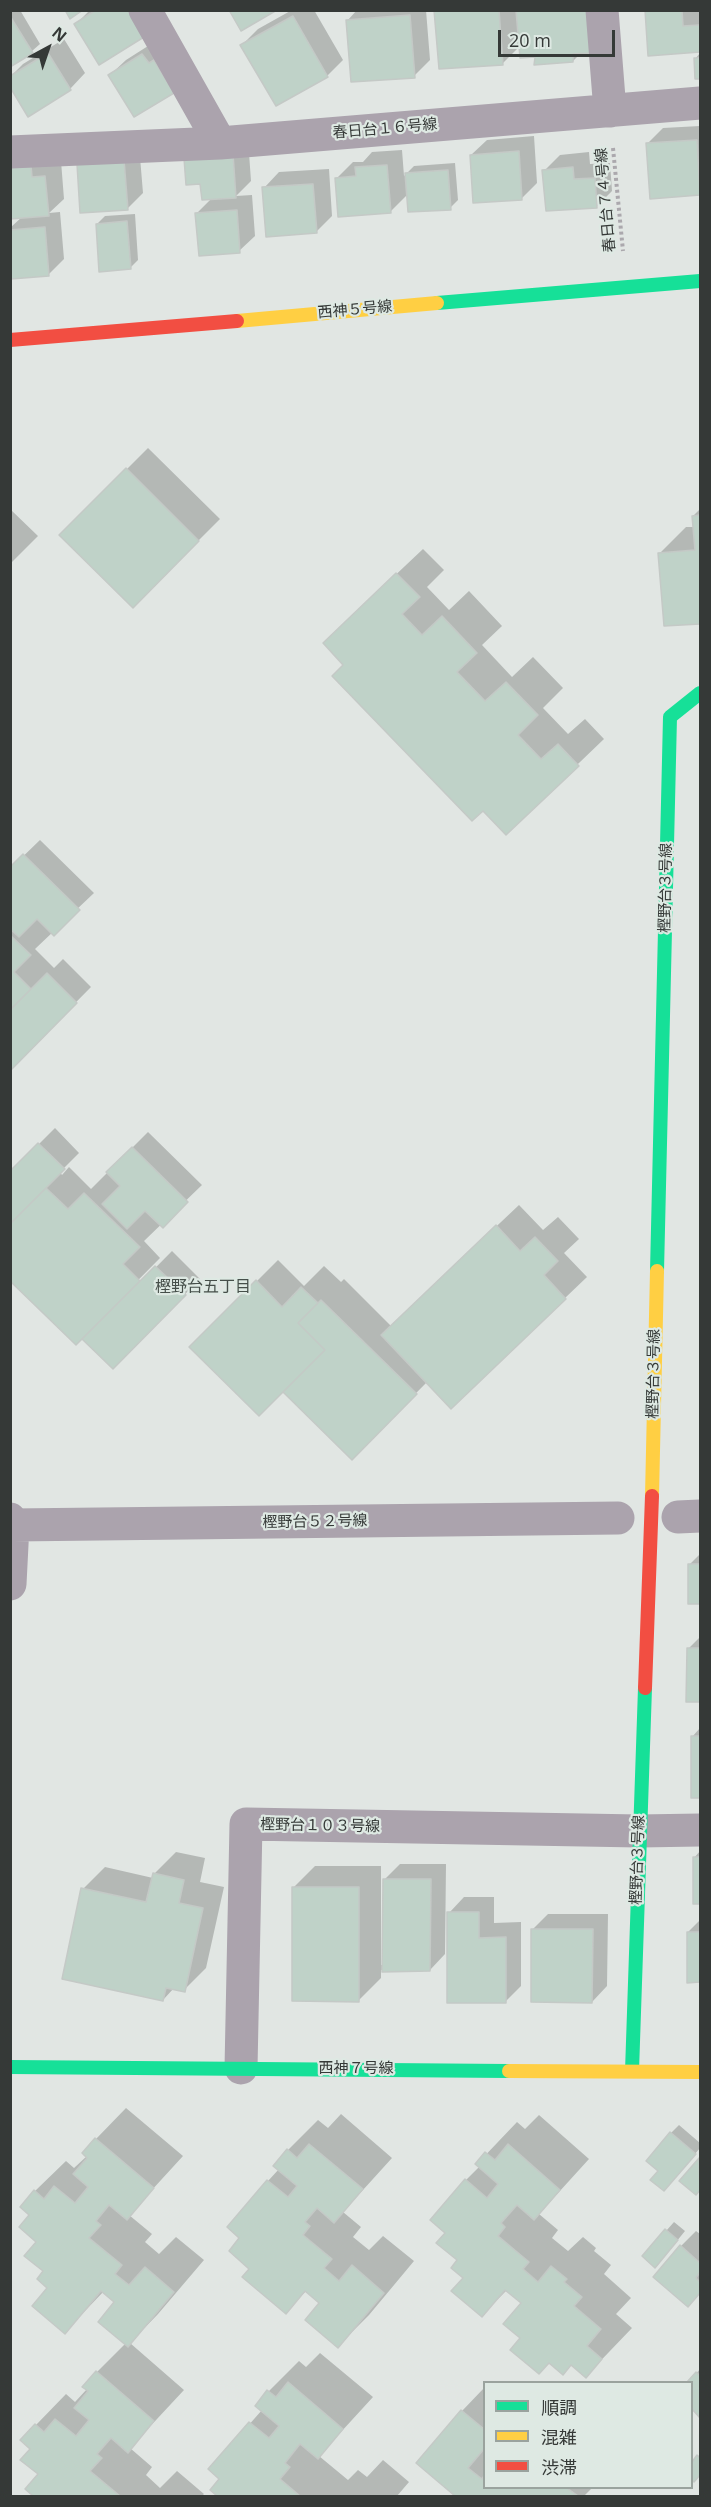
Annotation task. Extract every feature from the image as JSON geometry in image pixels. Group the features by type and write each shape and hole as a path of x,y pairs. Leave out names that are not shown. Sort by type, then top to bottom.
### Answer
{"street":[{"path":"145,10 220,142"},
{"path":"602,10 610,111"},
{"name":"春日台１６号線","path":"10,152 220,142 700,103"},
{"name":"西神５号線","path":"10,340 700,281"},
{"name":"樫野台３号線","path":"632,2071 651,1517 670,717 700,693"},
{"name":"樫野台５２号線","path":"12,1522 618,1518"},
{"path":"10,1584 12,1522"},
{"name":"樫野台１０３号線","path":"241,2068 246,1824 639,1831"},
{"path":"639,1831 700,1830"},
{"name":"西神７号線","path":"10,2067 700,2072"}],"path":[{"name":"春日台７４号線","path":"610,111 626,287"}],"building":[{"path":"65,10 83,10 70,19"},
{"path":"96,10 128,10 144,37 99,65 74,24"},
{"path":"229,10 277,10 241,31"},
{"path":"434,10 499,10 503,65 439,69"},
{"path":"516,10 588,10 591,53 573,54 573,62 534,65 535,57 520,58"},
{"path":"645,10 682,10 683,26 700,25 700,52 648,56"},
{"path":"410,15 415,78 351,82 346,20"},
{"path":"10,16 33,53 10,67"},
{"path":"293,16 328,77 276,106 240,45"},
{"path":"48,53 71,90 28,117 10,87 10,76"},
{"path":"142,54 149,63 154,60 174,93 134,117 108,75"},
{"path":"694,58 700,58 700,79 695,79"},
{"path":"697,140 700,195 650,199 646,143"},
{"path":"519,151 522,200 473,203 470,155"},
{"path":"233,154 236,198 202,200 200,184 186,185 184,158"},
{"path":"124,160 128,210 80,213 77,164"},
{"path":"387,165 391,213 338,217 335,178 356,176 355,167"},
{"path":"31,166 32,177 45,176 49,216 10,219 10,168"},
{"path":"573,167 574,179 595,178 597,208 546,211 542,170"},
{"path":"448,170 451,210 408,212 405,173"},
{"path":"313,184 317,233 266,237 262,187"},
{"path":"237,210 240,253 199,256 195,213"},
{"path":"127,221 131,269 99,272 96,224"},
{"path":"45,227 49,276 11,279 10,230"},
{"path":"126,468 199,541 133,608 59,535"},
{"path":"700,515 700,624 664,626 658,553 695,550 692,516"},
{"path":"396,573 420,597 402,614 422,635 442,616 477,653 457,672 485,701 506,682 538,715 518,735 541,759 558,744 579,766 506,835 483,811 472,821 332,676 343,665 323,643"},
{"path":"23,854 80,910 54,936 37,919 19,937 10,929 10,867"},
{"path":"10,935 31,955 14,972 31,989 10,1010"},
{"path":"47,973 77,1003 10,1071 10,1010"},
{"path":"38,1143 65,1169 10,1224 10,1171"},
{"path":"132,1147 188,1202 163,1228 145,1211 127,1229 102,1204 120,1186 106,1172"},
{"path":"46,1188 68,1209 84,1193 140,1247 123,1264 140,1281 76,1345 10,1281 10,1224"},
{"path":"496,1225 520,1251 535,1237 558,1261 544,1275 566,1299 451,1409 381,1335"},
{"path":"155,1266 186,1295 113,1369 82,1339"},
{"path":"256,1280 282,1307 301,1287 318,1303 298,1323 325,1350 259,1416 189,1347"},
{"path":"321,1300 417,1394 352,1460 283,1392 325,1350 298,1323"},
{"path":"688,1564 700,1564 700,1604 688,1604"},
{"path":"687,1648 700,1648 700,1702 686,1702"},
{"path":"691,1736 700,1736 700,1798 691,1798"},
{"path":"693,1857 700,1857 700,1904 693,1904"},
{"path":"153,1873 184,1880 179,1903 203,1908 185,1992 166,1988 163,2001 62,1979 81,1888 146,1902"},
{"path":"383,1879 431,1879 430,1971 382,1972"},
{"path":"292,1887 359,1887 359,2002 292,2001"},
{"path":"447,1912 479,1912 479,1938 506,1937 506,2003 447,2003"},
{"path":"531,1929 593,1929 592,2003 531,2002"},
{"path":"687,1932 700,1932 700,1982 687,1983"},
{"path":"670,2132 696,2154 664,2191 650,2180 658,2171 646,2161"},
{"path":"95,2138 154,2188 127,2220 109,2205 96,2221 101,2225 89,2238 122,2265 115,2274 129,2285 145,2267 174,2292 128,2347 98,2322 114,2302 101,2291 65,2334 32,2306 47,2288 37,2279 43,2271 24,2256 36,2242 19,2227 29,2215 20,2207 34,2190 44,2199 54,2186 75,2203 88,2187 73,2174 87,2158 82,2153"},
{"path":"309,2144 363,2189 334,2223 317,2208 305,2222 310,2226 303,2235 332,2259 324,2268 339,2281 352,2265 384,2293 338,2348 305,2320 319,2303 305,2291 286,2314 242,2277 249,2269 229,2251 239,2238 227,2227 267,2180 288,2197 297,2186 273,2166 287,2149 297,2158"},
{"path":"508,2144 560,2190 534,2220 517,2205 501,2223 505,2227 498,2236 529,2262 523,2269 538,2282 551,2266 567,2279 564,2282 582,2297 574,2306 601,2329 587,2346 602,2359 586,2378 571,2365 563,2375 549,2363 539,2374 510,2350 520,2338 503,2324 521,2303 505,2290 482,2317 451,2291 463,2278 451,2268 457,2260 436,2243 445,2233 430,2220 465,2179 487,2198 498,2184 475,2164 485,2152 495,2160"},
{"path":"699,2158 700,2190 696,2195 679,2181"},
{"path":"665,2229 678,2240 655,2268 642,2256"},
{"path":"680,2245 700,2263 700,2272 696,2278 700,2282 700,2293 688,2307 653,2277"},
{"path":"96,2371 154,2421 128,2453 111,2438 97,2454 102,2458 90,2471 120,2496 33,2496 25,2489 38,2474 20,2460 30,2449 20,2440 35,2424 44,2432 55,2419 76,2436 89,2420 74,2408 88,2391 82,2387"},
{"path":"696,2372 700,2376 700,2418 693,2410 693,2381 688,2381"},
{"path":"288,2382 343,2429 318,2459 300,2444 285,2463 290,2467 280,2479 300,2496 217,2496 210,2490 219,2479 208,2469 249,2422 269,2438 279,2426 255,2406 267,2390 276,2397"},
{"path":"461,2410 483,2428 483,2450 468,2468 482,2479 483,2478 483,2489 568,2489 578,2496 455,2496 416,2463"},
{"path":"697,2455 700,2458 700,2475 694,2482 693,2481 693,2461"}],"traffic: fast":[{"path":"437,303 700,281"},
{"path":"657,1271 670,717 700,693"},
{"path":"632,2071 645,1688"},
{"path":"10,2067 509,2071"}],"traffic: slow":[{"path":"237,321 437,303"},
{"path":"652,1496 657,1271"},
{"path":"509,2071 700,2072"}],"traffic: jam":[{"path":"10,340 237,321"},
{"path":"645,1688 652,1496"}],"district":[{"name":"樫野台五丁目","path":"203,1287"}]}
